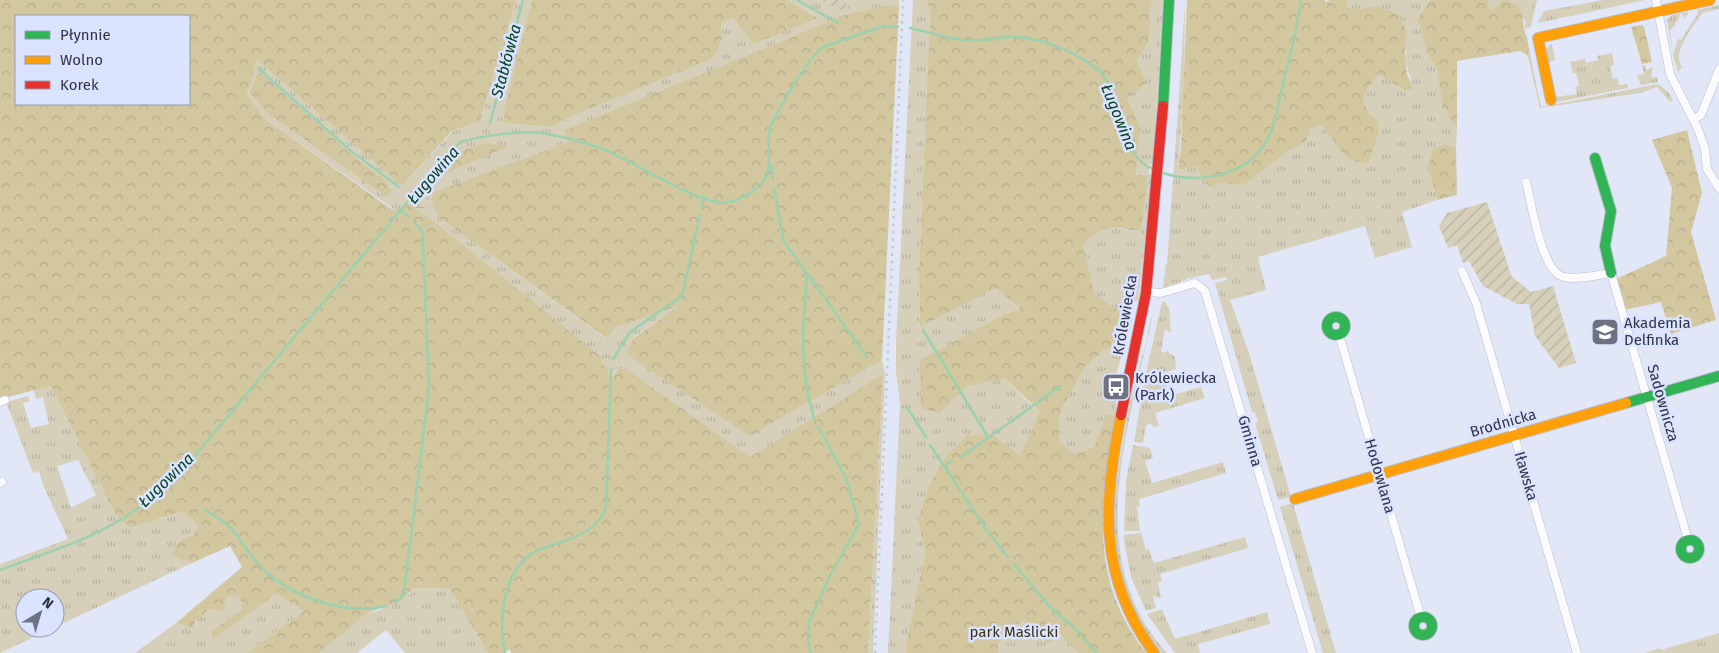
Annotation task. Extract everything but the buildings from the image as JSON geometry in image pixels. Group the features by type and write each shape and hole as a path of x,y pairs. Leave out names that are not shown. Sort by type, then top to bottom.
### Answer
{"street":[{"name":"Królewiecka","path":"1154,653 1125,606 1114,574 1108,535 1112,471 1146,292 1158,172 1169,0"},
{"path":"1656,0 1670,74 1703,143 1707,169 1719,188"},
{"path":"1551,100 1538,38 1710,0"},
{"path":"1693,119 1701,115 1719,70"},
{"name":"Sadownicza","path":"1595,158 1611,211 1605,246 1611,273 1688,540"},
{"path":"1526,182 1545,256 1550,268 1564,277 1576,278 1611,273"},
{"name":"Iławska","path":"1462,271 1476,303 1577,653"},
{"name":"Gminna","path":"1146,292 1162,293 1195,282 1205,291 1312,653"},
{"name":"Hodowlana","path":"1339,334 1421,618"},
{"name":"Brodnicka","path":"1295,499 1719,376"}],"green space":[{"path":"0,0 516,0 480,121 451,132 402,186 257,59 247,95 265,119 390,208 395,210 414,202 417,211 427,216 602,358 602,364 607,368 609,380 619,368 627,369 750,457 883,374 868,653 511,653 510,649 504,653 488,653 449,588 414,588 401,601 367,613 320,653 247,653 304,611 276,594 211,640 216,628 245,607 235,594 226,599 223,611 209,609 195,622 194,629 176,623 242,567 230,546 192,563 171,555 181,540 192,536 199,526 183,512 130,527 116,515 51,386 0,399"},
{"path":"516,0 532,0 504,109 504,123 552,127 565,119 707,61 722,39 721,24 732,17 753,44 817,17 787,0 821,0 847,13 846,0 899,0 899,6 891,5 847,14 566,130 568,142 433,193 432,199 438,217 605,338 617,327 680,305 634,337 750,436 882,360 885,373 873,653 868,653 883,374 750,457 627,369 619,368 609,381 395,210 265,119 247,95 257,58 402,186 452,132 480,121","holes":["257,74 384,179 392,189 387,197 269,115 255,80","491,143 507,147 432,178"]},
{"path":"532,0 787,0 818,18 753,44 732,17 721,24 722,39 714,57 707,61 565,119 552,127 504,123 504,109"},
{"path":"821,0 846,0 847,14"},
{"path":"913,0 927,0 930,13 919,270 920,326 996,288 1021,309 1005,314 940,413 968,386 1006,379 1033,407 1041,412 1020,456 918,521 925,552 905,649 906,653 888,653 900,403 896,372 896,343"},
{"path":"927,0 1151,0 1149,42 1137,60 1146,84 1127,98 1141,128 1136,174 1148,176 1141,232 1123,228 1109,228 1096,233 1083,246 1095,294 1116,309 1125,321 1131,324 1124,348 1105,349 1085,367 1060,412 1059,441 1074,454 1094,447 1106,415 1116,415 1106,478 1103,538 1114,596 1127,624 1146,653 1079,653 1055,631 1053,642 1045,642 1044,634 1041,633 1038,639 1032,639 1025,620 1009,628 1002,636 998,653 906,653 905,649 925,552 918,521 928,488 947,455 968,435 995,436 1020,456 1040,412 1006,379 968,386 940,413 921,408 920,360 1005,314 1021,309 996,288 920,327 919,270 930,13"},
{"path":"1151,0 1163,0 1153,165 1149,164 1149,174 1152,176 1138,301 1134,301 1131,324 1125,321 1116,309 1095,294 1083,246 1096,233 1109,228 1141,232 1148,176 1136,174 1141,128 1127,98 1146,84 1137,60 1149,42"},
{"path":"1185,0 1184,92 1178,170 1197,167 1204,182 1244,184 1284,154 1306,142 1310,129 1320,125 1330,133 1337,143 1377,120 1367,108 1365,97 1369,86 1379,74 1405,91 1414,89 1406,62 1407,34 1376,6 1359,9 1347,7 1348,0 1430,0 1426,6 1428,54 1437,70 1442,103 1448,117 1457,128 1456,148 1446,144 1428,167 1437,200 1402,212 1412,247 1375,258 1365,226 1258,257 1266,290 1230,300 1249,353 1291,497 1278,500 1255,423 1258,422 1255,412 1252,412 1215,283 1227,280 1226,277 1212,280 1209,274 1190,278 1163,288 1167,264"},
{"path":"1187,0 1325,0 1325,2 1330,0 1348,0 1347,7 1359,9 1376,6 1400,15 1407,34 1405,52 1407,74 1414,89 1405,91 1379,74 1369,86 1366,92 1365,103 1377,120 1379,132 1368,163 1350,159 1340,150 1327,131 1320,125 1310,129 1306,142 1284,154 1244,185 1219,183 1213,188 1204,182 1197,167 1178,170 1181,147"},
{"path":"1430,0 1488,0 1488,5 1493,10 1503,0 1510,2 1516,5 1521,12 1528,44 1528,56 1520,51 1457,61 1457,128 1448,117 1442,103 1437,70 1428,54 1418,19"},
{"path":"1488,0 1537,0 1531,27 1526,29 1525,19 1503,1 1494,10 1488,5"},
{"path":"1603,0 1645,0 1538,23 1544,11"},
{"path":"891,5 899,6 882,360 750,436 626,354 634,338 678,306 617,327 606,338 438,217 432,200 432,193 568,142 565,130 847,14"},
{"path":"1719,5 1719,9 1702,13 1689,32 1679,54 1679,61 1682,67 1678,72 1673,55 1678,39 1681,40 1698,13 1697,10"},
{"path":"1689,12 1685,18 1680,14 1678,21 1675,22 1676,25 1670,30 1672,47 1667,20 1672,15"},
{"path":"1641,25 1644,27 1652,62 1642,64 1631,27"},
{"path":"1552,44 1555,60 1549,62 1546,49"},
{"path":"1528,46 1541,107 1658,84 1668,92 1673,100 1670,102 1657,87 1640,93 1540,108 1528,56"},
{"path":"1612,53 1614,65 1610,66 1613,79 1617,78 1619,85 1627,84 1628,88 1557,102 1556,97 1577,94 1575,87 1579,86 1576,73 1573,74 1570,62 1585,59 1586,63 1598,60 1597,56"},
{"path":"1642,65 1645,65 1646,70 1653,67 1651,78 1657,77 1658,82 1641,85 1637,75 1644,74"},
{"path":"261,73 352,154 384,179 392,190 387,197 269,115 250,93 257,74"},
{"path":"1687,130 1702,193 1691,232 1716,320 1671,334 1661,302 1624,310 1616,279 1666,256 1672,188 1652,140"},
{"path":"491,143 508,147 431,179 457,154 479,145"},
{"path":"1446,144 1456,148 1457,195 1437,200 1428,167 1433,149"},
{"path":"428,189 430,212 427,216 421,215 418,212 414,202"},
{"path":"1487,202 1512,277 1531,292 1553,286 1576,363 1559,368 1535,336 1529,304 1517,304 1483,286 1469,261 1463,263 1457,245 1448,248 1439,226 1447,213"},
{"path":"1164,301 1169,308 1171,333 1165,329 1161,351 1164,353 1169,350 1168,352 1175,357 1176,369 1163,373 1169,396 1201,387 1205,398 1155,413 1159,426 1155,427 1149,423 1146,426 1143,443 1134,442 1145,377 1162,302"},
{"path":"1124,348 1115,378 1117,379 1114,395 1116,396 1116,415 1106,416 1094,447 1074,454 1059,441 1060,412 1085,367 1105,349"},
{"path":"1144,351 1124,445 1119,489 1118,533 1125,575 1140,615 1167,653 1161,653 1157,648 1129,599 1116,549 1114,524 1115,498 1127,420"},
{"path":"51,386 116,515 120,518 161,519 183,512 199,526 192,536 181,540 172,555 192,563 65,622 65,588 15,588 15,638 32,638 0,653 0,564 68,539 43,485 39,471 33,473 6,402 28,396 30,401 23,403 31,428 49,424 43,397 36,399 34,390","holes":["78,460 96,495 71,508 57,466"]},
{"path":"1133,445 1150,448 1153,458 1145,461 1152,483 1223,462 1226,473 1139,499 1140,506 1137,507 1140,531 1124,531 1126,481"},
{"path":"1296,502 1294,507 1336,653 1323,653 1280,507"},
{"path":"1141,533 1146,550 1149,549 1154,563 1245,537 1248,548 1160,574 1162,581 1158,583 1161,598 1153,596 1156,608 1146,611 1131,577 1123,535"},
{"path":"414,588 449,588 488,653 405,653 386,630 357,653 320,653 367,613 378,611 410,594"},
{"path":"235,594 245,607 216,628 276,594 304,611 247,653 135,653 176,623 194,629 199,617"},
{"name":"park Maślicki","path":"1004,609 1054,617 1089,653 976,653"},
{"path":"1162,609 1175,639 1267,612 1270,624 1198,644 1200,653 1175,653 1147,614"},
{"path":"1719,633 1719,653 1644,653 1660,648 1661,650"}],"waterway":[{"name":"Stabłówka","path":"490,123 523,0"},
{"path":"797,0 838,23"},
{"name":"Ługowina","path":"1160,172 1190,178 1221,174 1248,162 1259,151 1268,138 1276,115 1301,0"},
{"name":"Ługowina","path":"0,570 88,537 122,519 166,485 192,459 452,149 461,142 491,136 528,132 555,136 604,150 691,194 723,203 734,201 751,193 764,180 769,166 769,136 773,121 791,88 818,51 823,47 883,26 898,27"},
{"name":"Ługowina","path":"910,28 962,40 1020,37 1054,45 1076,55 1096,68 1105,78 1132,151 1142,162 1155,170"},
{"path":"258,68 352,152 399,187"},
{"path":"771,165 773,179"},
{"path":"774,187 783,240 867,357"},
{"path":"702,206 704,197"},
{"path":"400,210 408,216"},
{"path":"613,359 630,332 682,296 700,215"},
{"path":"396,602 404,594 429,388 423,239 422,231 414,222"},
{"path":"807,274 803,347 806,383 814,419"},
{"path":"923,330 988,437"},
{"path":"505,653 502,625 503,609 511,579 518,567 528,556 541,549 587,531 601,518 606,508 611,369"},
{"path":"961,457 1061,386"},
{"path":"906,406 926,437"},
{"path":"811,653 808,641 809,622 829,578 859,524 846,478 818,426"},
{"path":"930,445 988,532 1008,557"},
{"path":"944,466 952,461"},
{"name":"Ługowina","path":"167,483 172,486"},
{"path":"205,510 230,527 257,563 274,578 303,595 319,602 336,606 353,608 387,606"},
{"path":"1013,563 1051,608 1077,630 1097,653"}],"railway":[{"path":"875,653 903,0"}],"traffic: fast":[{"path":"1163,106 1169,0"},
{"path":"1595,158 1611,211 1605,246 1611,273"},
{"path":"1336,317 1342,320 1345,326 1342,332 1336,335 1330,332 1327,326 1330,320 1336,317"},
{"path":"1626,403 1719,376"},
{"path":"1690,540 1696,543 1699,549 1696,555 1690,558 1684,555 1681,549 1684,543 1690,540"},
{"path":"1423,617 1429,620 1432,626 1429,632 1423,635 1417,632 1414,626 1417,620 1423,617"}],"traffic: slow":[{"path":"1551,100 1538,38 1710,0"},
{"path":"1295,499 1626,403"},
{"path":"1121,415 1111,479 1109,509 1110,539 1114,568 1123,596 1136,625 1154,653"}],"traffic: jam":[{"path":"1121,415 1146,293 1163,106"}],"place":[{"name":"Akademia Delfinka","path":"1605,332"},
{"name":"Królewiecka (Park)","path":"1116,387"}]}
